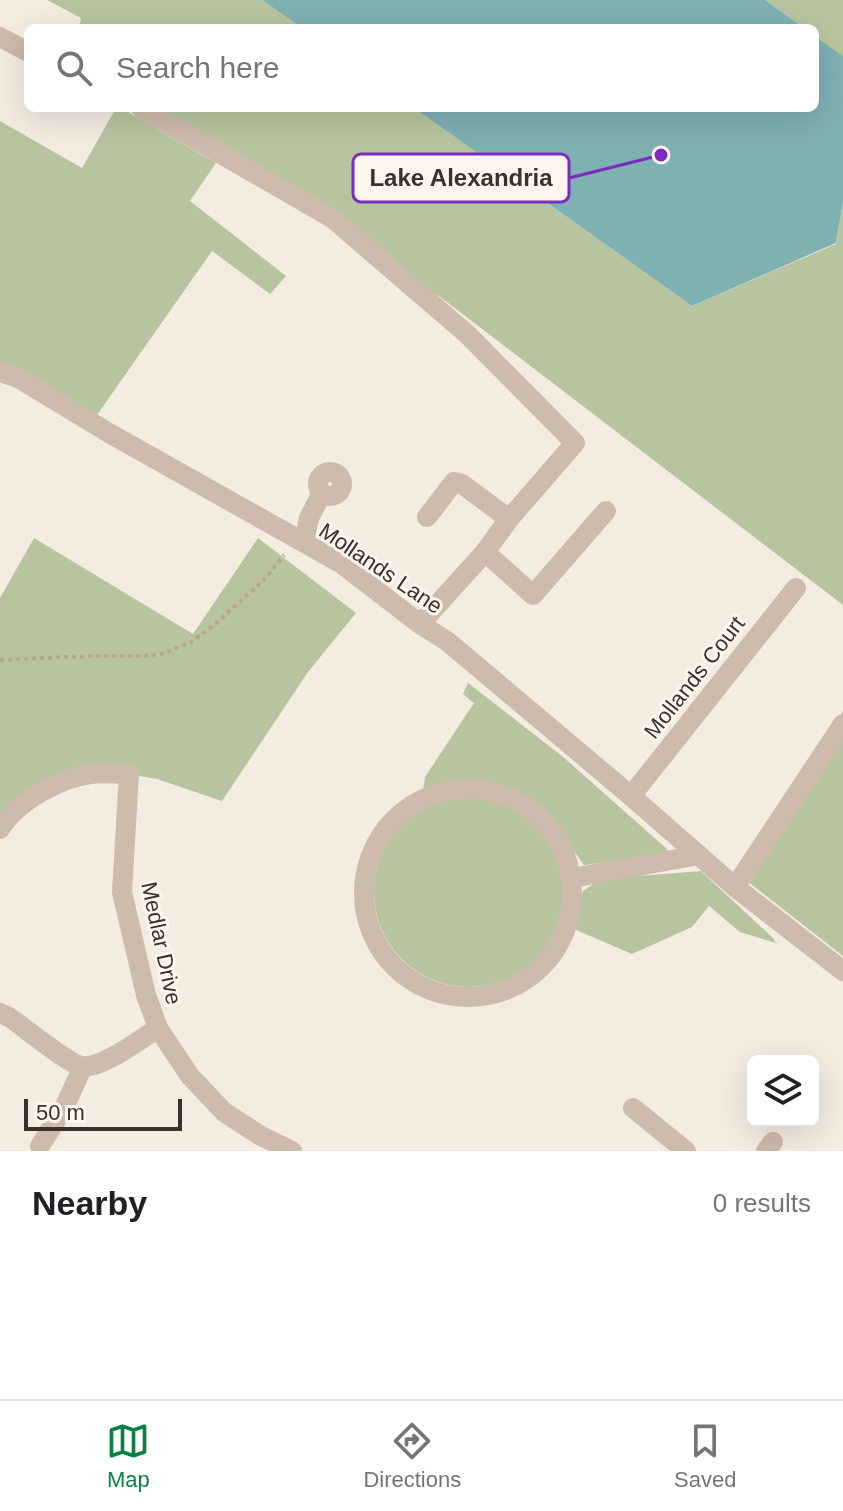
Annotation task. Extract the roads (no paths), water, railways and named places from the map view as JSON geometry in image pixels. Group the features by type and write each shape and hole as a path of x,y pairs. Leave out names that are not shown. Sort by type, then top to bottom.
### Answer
{"street":[{"path":"0,37 24,50"},
{"path":"148,112 332,218 467,334 575,443 509,519 485,552 420,624"},
{"name":"Mollands Lane","path":"0,372 18,378 342,564 447,641 735,887 843,971"},
{"path":"427,517 454,482 462,484 509,519"},
{"path":"299,540 322,493"},
{"path":"485,552 533,595 606,511"},
{"name":"Mollands Court","path":"631,796 796,588"},
{"path":"735,887 843,724"},
{"name":"Medlar Drive","path":"0,829 31,798 68,778 94,773 129,774 122,892 146,995 158,1028 190,1076 224,1112 261,1136 292,1151"},
{"path":"481,789 524,804 556,836 572,878 570,917 555,953 527,980 491,995 472,998 452,996 415,983 386,957 367,919 365,874 372,853 383,833 398,816 436,793 481,789"},
{"path":"572,878 699,855"},
{"path":"0,1013 69,1060 83,1066 65,1106 40,1146"},
{"name":"Medlar Drive","path":"83,1066 103,1062 158,1028"},
{"path":"633,1108 686,1151"}],"water":[{"path":"262,0 765,0 798,24 296,24"},
{"path":"819,39 843,56 843,202 836,243 692,306 420,112 819,112"}],"place":[{"name":"Lake Alexandria","path":"661,155"}]}
